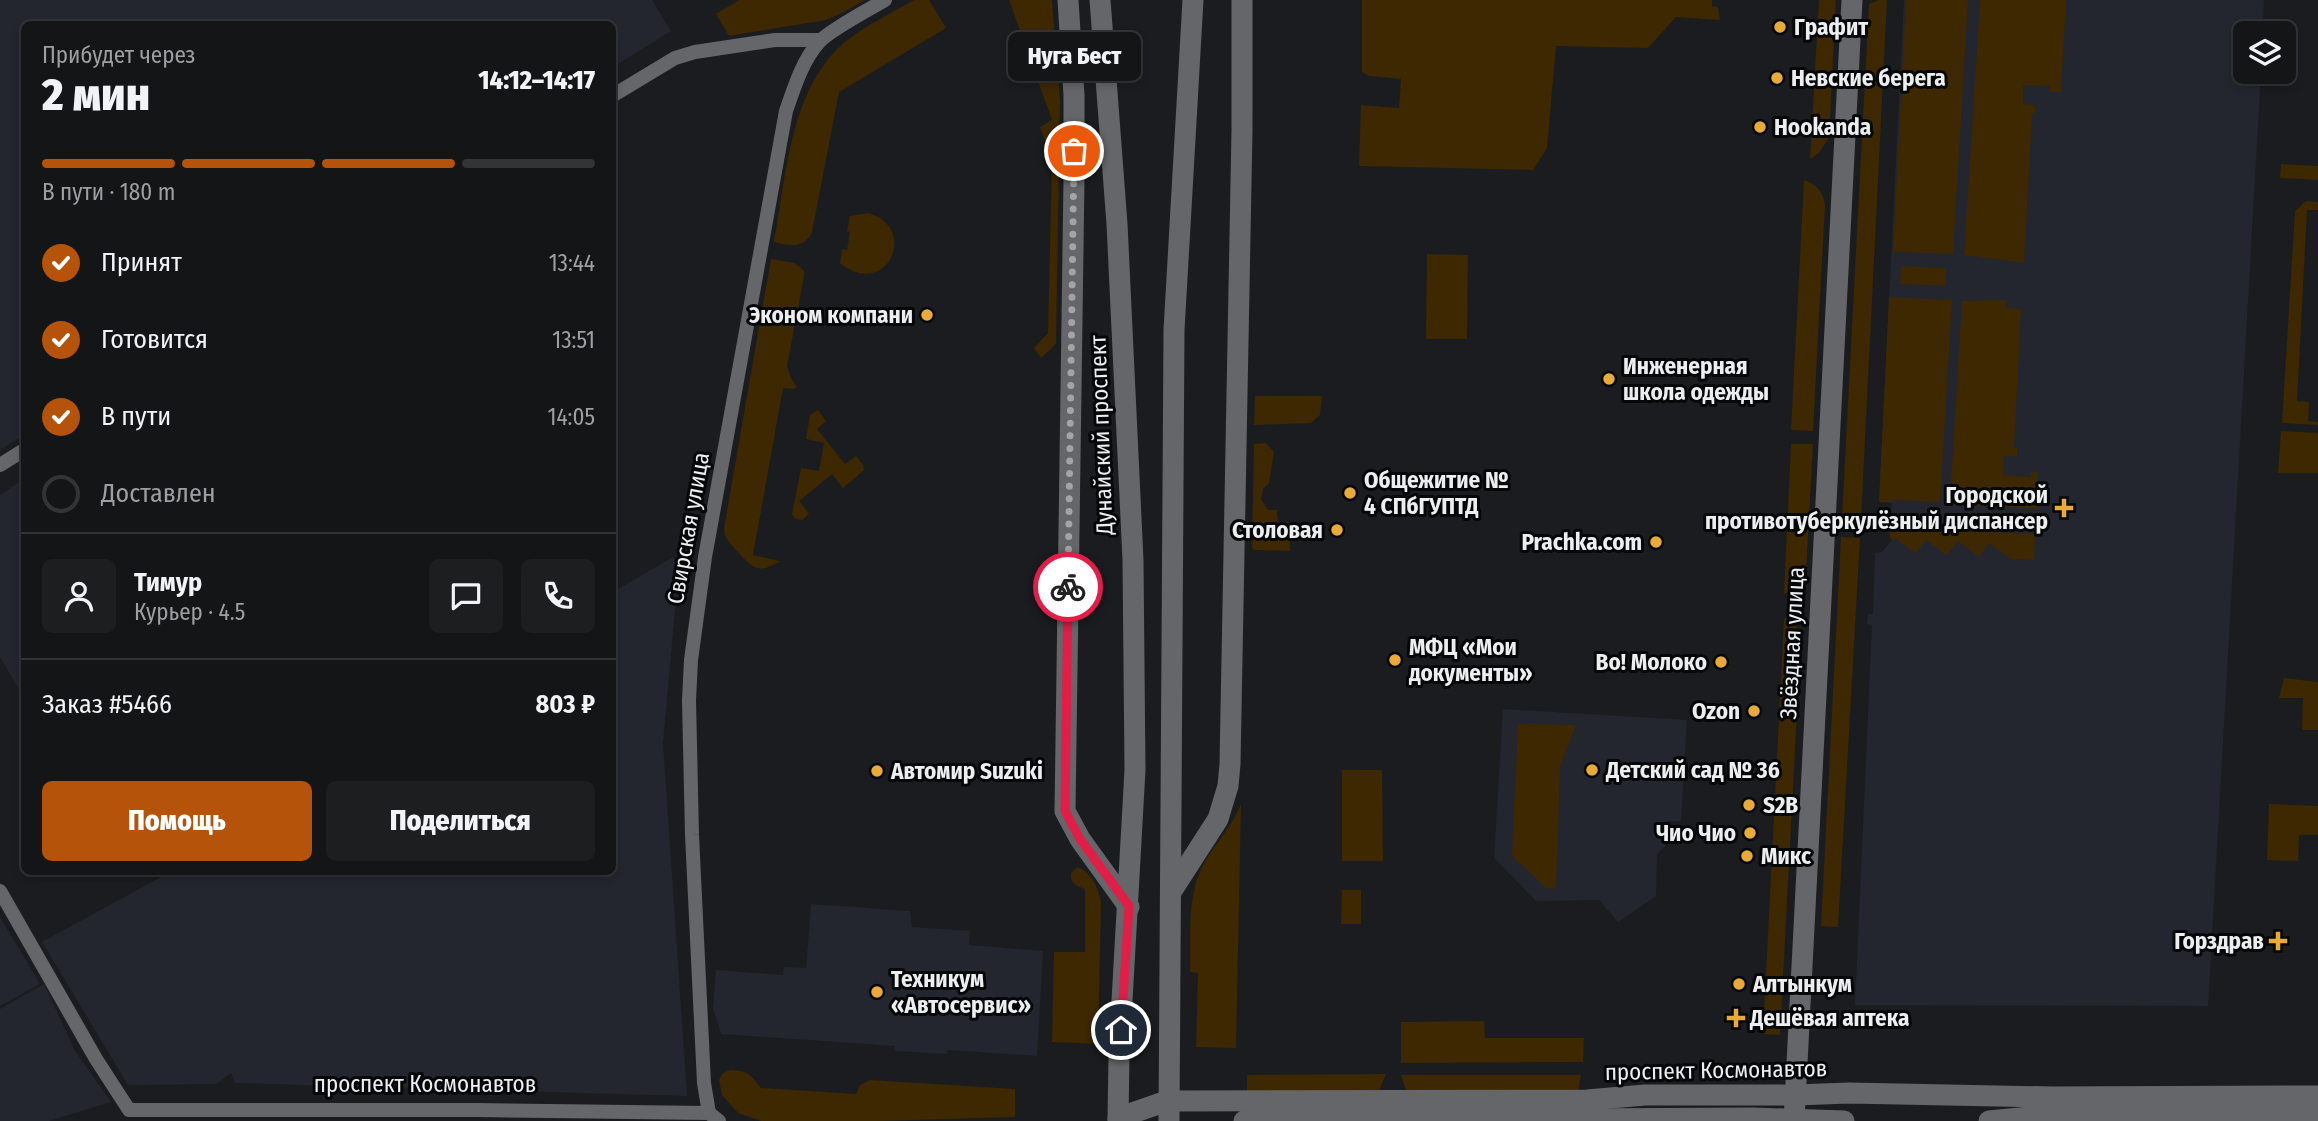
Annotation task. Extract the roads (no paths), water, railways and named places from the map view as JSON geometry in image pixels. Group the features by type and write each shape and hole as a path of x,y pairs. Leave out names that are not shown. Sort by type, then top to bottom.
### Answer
{"street":[{"name":"Свирская улица","path":"714,1117 704,1083 692,848 688,700 702,570 786,111 807,61 821,40 885,0"},
{"path":"1068,0 1074,95 1074,179 1065,811 1080,839 1129,906"},
{"name":"Дунайский проспект","path":"1100,0 1117,224 1133,560 1135,770 1129,906 1113,1120"},
{"path":"1168,1111 1174,330 1193,0"},
{"path":"1171,892 1219,819 1228,786 1230,764 1242,0"},
{"name":"Звёздная улица","path":"1794,1120 1852,0"},
{"path":"616,94 675,58 695,51 775,40 821,40"},
{"path":"0,465 21,452"},
{"name":"проспект Космонавтов","path":"0,891 96,1059 129,1110 476,1110 714,1117"},
{"name":"проспект Космонавтов","path":"1113,1120 1168,1111 1587,1100 1644,1095 1849,1093 2052,1097 2318,1096"},
{"path":"1989,1121 2049,1115 2318,1115"},
{"path":"1113,1120 1152,1121"},
{"name":"проспект Космонавтов","path":"1244,1121 1844,1121"}],"place":[{"name":"Графит","path":"1780,27"},
{"name":"Невские берега","path":"1777,78"},
{"name":"Hookanda","path":"1760,127"},
{"name":"Нуга Бест","path":"1074,151"},
{"name":"Эконом компани","path":"927,315"},
{"name":"Инженерная школа одежды","path":"1609,379"},
{"name":"Общежитие № 4 СПбГУПТД","path":"1350,493"},
{"name":"Городской противотуберкулёзный диспансер","path":"2064,508"},
{"name":"Столовая","path":"1337,530"},
{"name":"Prachka.com","path":"1656,542"},
{"name":"МФЦ «Мои документы»","path":"1395,660"},
{"name":"Во! Молоко","path":"1721,662"},
{"name":"Ozon","path":"1754,711"},
{"name":"Детский сад № 36","path":"1592,770"},
{"name":"Автомир Suzuki","path":"877,771"},
{"name":"S2B","path":"1749,805"},
{"name":"Чио Чио","path":"1750,833"},
{"name":"Микс","path":"1747,856"},
{"name":"Горздрав","path":"2278,941"},
{"name":"Алтынкум","path":"1739,984"},
{"name":"Техникум «Автосервис»","path":"877,992"},
{"name":"Дешёвая аптека","path":"1736,1018"}]}
